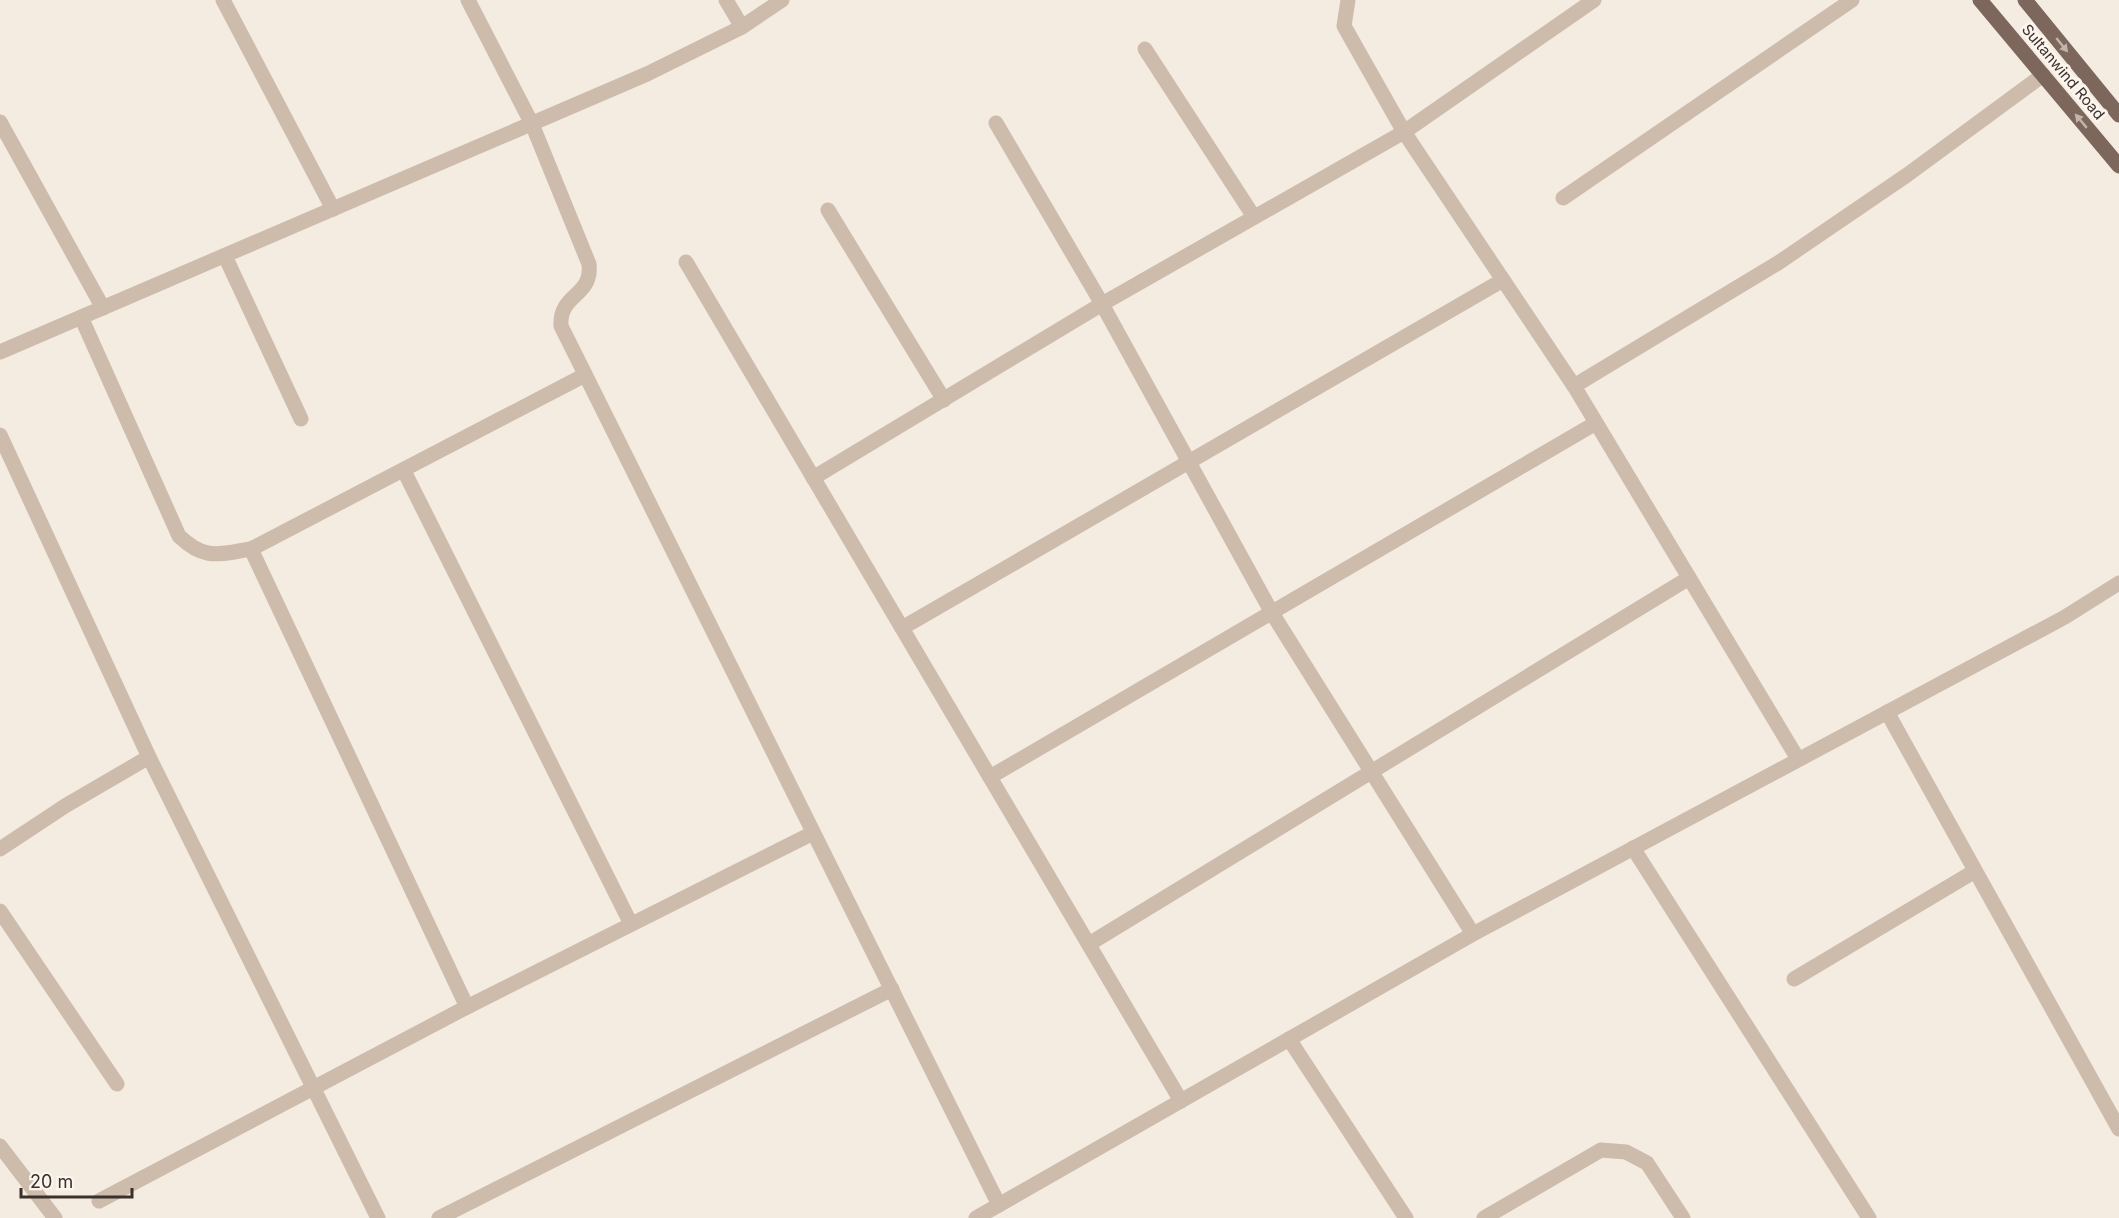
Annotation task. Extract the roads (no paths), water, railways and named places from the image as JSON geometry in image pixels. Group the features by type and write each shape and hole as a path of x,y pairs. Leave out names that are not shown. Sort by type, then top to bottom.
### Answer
{"main road":[{"name":"Sultanwind Road","path":"1980,0 2119,166"},
{"path":"2025,0 2119,115"}],"street":[{"path":"223,0 333,209"},
{"path":"468,0 532,124 589,264 590,277 585,288 568,301 560,313 561,326 999,1204"},
{"path":"726,0 742,27"},
{"path":"0,352 647,74 742,27 782,0"},
{"path":"1348,0 1344,26 1404,132 1574,386 1798,759"},
{"path":"813,478 1102,304 1404,132 1594,0"},
{"path":"1563,198 1852,0"},
{"path":"1145,49 1254,217"},
{"path":"1574,386 1778,263 1907,175 2043,75"},
{"path":"0,122 103,308"},
{"path":"996,123 1102,304 1272,614 1473,934"},
{"path":"828,210 944,400"},
{"path":"225,256 300,419"},
{"path":"686,262 1181,1101"},
{"path":"902,628 1503,280"},
{"path":"81,317 179,536 193,550 214,555 251,549 585,375"},
{"path":"990,777 1596,423"},
{"path":"0,435 149,757 378,1218"},
{"path":"404,471 631,924"},
{"path":"251,549 466,1006"},
{"path":"1089,944 1689,578"},
{"path":"976,1218 1473,934 2065,617 2119,585"},
{"path":"1887,712 2119,1129"},
{"path":"0,849 149,757"},
{"path":"99,1201 314,1089 466,1006 813,833"},
{"path":"1633,848 1869,1218"},
{"path":"1794,979 1976,871"},
{"path":"0,911 117,1084"},
{"path":"439,1218 892,989"},
{"path":"1289,1039 1406,1218"},
{"path":"0,1146 55,1218"},
{"path":"1484,1218 1601,1150 1626,1152 1647,1163 1683,1218"}]}
